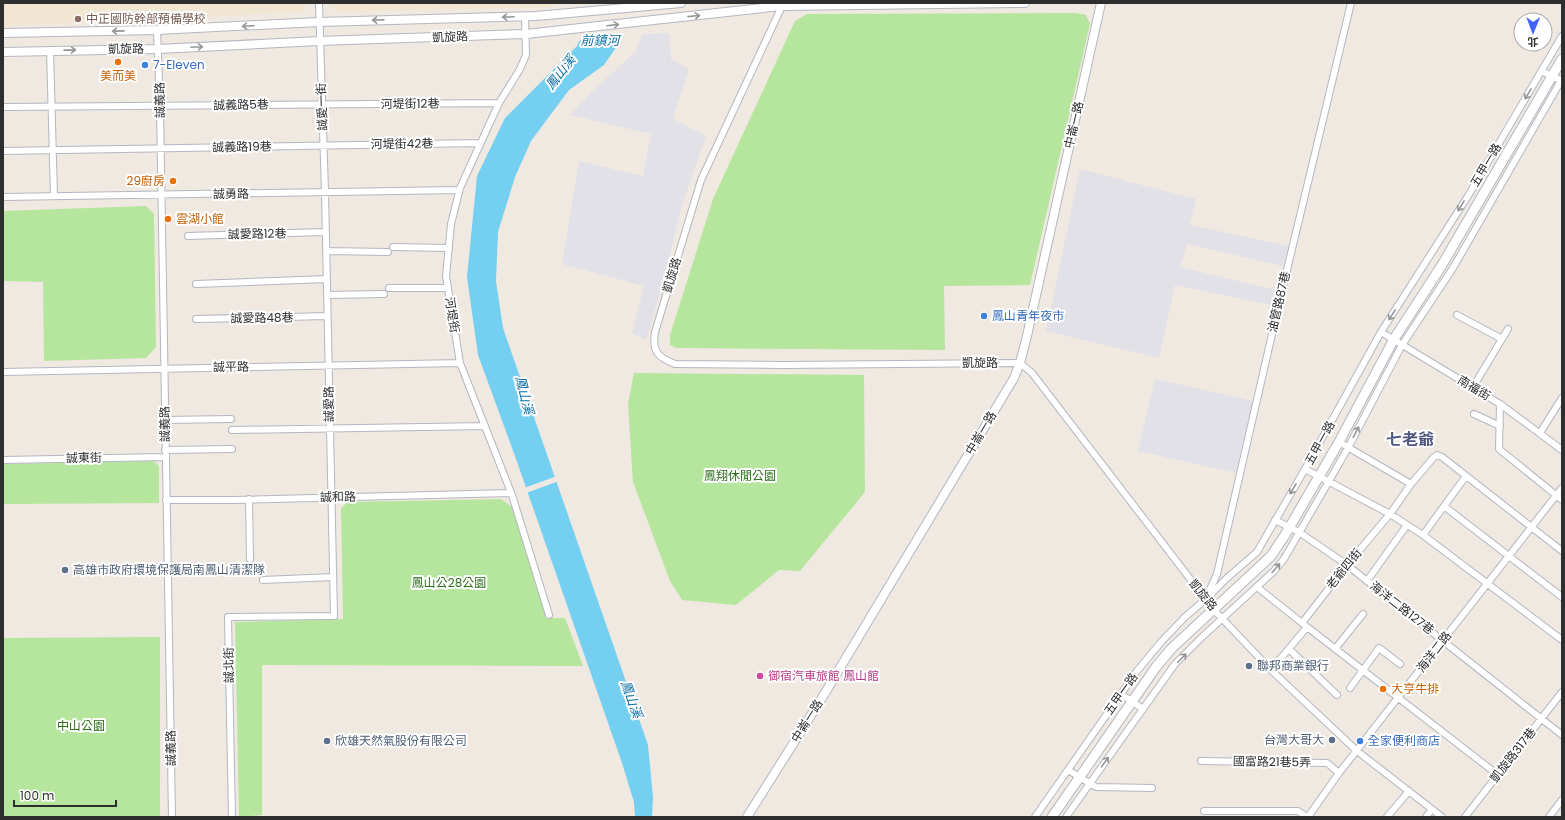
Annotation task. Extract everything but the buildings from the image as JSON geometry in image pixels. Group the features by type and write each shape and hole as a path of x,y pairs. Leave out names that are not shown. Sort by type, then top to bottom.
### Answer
{"main road":[{"name":"五甲一路","path":"1052,817 1156,667 1171,649 1271,556 1290,527 1339,442 1394,339 1442,265 1562,59"}],"street":[{"name":"誠愛一街","path":"318,3 325,192"},
{"name":"凱旋路","path":"3,33 157,30 319,22 561,15 681,3"},
{"path":"782,5 1025,3"},
{"name":"中崙一路","path":"747,817 825,693 1014,378 1020,363 1101,3"},
{"name":"油管路87巷","path":"1206,599 1217,574 1281,295 1351,3"},
{"name":"凱旋路","path":"3,52 158,48 526,34 782,5"},
{"name":"凱旋路","path":"782,5 701,180 655,332 653,344 657,353 665,360 675,364 1020,363 1032,373 1214,610 1271,670 1357,751 1442,817"},
{"name":"河堤街","path":"525,16 526,55 520,69 499,103 459,190 451,224 446,276 460,363 511,493 550,615"},
{"name":"誠義路","path":"157,30 161,148 172,817"},
{"name":"五甲一路","path":"1035,817 1137,671 1162,641 1226,578 1257,552 1381,332 1468,196 1562,36"},
{"path":"50,50 54,196"},
{"path":"1542,71 1562,80"},
{"name":"五甲一路","path":"1066,817 1175,664 1274,571 1284,559 1348,448 1402,345 1453,268 1562,80"},
{"name":"河堤街12巷","path":"322,104 499,103"},
{"name":"誠義路5巷","path":"3,108 322,104"},
{"name":"河堤街42巷","path":"323,146 480,143"},
{"name":"誠義路19巷","path":"3,151 323,146"},
{"name":"誠勇路","path":"3,197 459,190"},
{"name":"誠愛路","path":"325,192 334,616"},
{"name":"誠愛路12巷","path":"188,236 326,232"},
{"path":"326,251 449,248"},
{"path":"196,284 327,279"},
{"path":"389,288 448,288"},
{"path":"327,295 384,294"},
{"path":"1457,315 1502,339"},
{"name":"誠愛路48巷","path":"196,319 327,316"},
{"path":"1473,387 1508,329"},
{"name":"南福街","path":"1381,332 1500,404 1562,450"},
{"name":"誠平路","path":"3,372 460,363"},
{"path":"1540,433 1562,398"},
{"path":"1500,404 1499,449 1562,500"},
{"path":"1474,414 1500,426"},
{"path":"165,420 231,418"},
{"path":"232,430 485,426"},
{"path":"1339,442 1411,484"},
{"path":"165,450 232,449"},
{"name":"老爺四街","path":"1271,670 1289,649 1304,625 1347,565 1390,514 1411,484 1434,457 1437,455 1442,457 1466,476"},
{"name":"誠東街","path":"3,460 165,457"},
{"path":"1305,469 1390,514 1423,535 1562,640"},
{"path":"1423,535 1466,476 1562,551"},
{"name":"海洋二路","path":"1307,817 1339,773 1562,488"},
{"name":"誠和路","path":"166,500 511,493"},
{"path":"249,499 250,559"},
{"path":"1444,506 1562,597"},
{"name":"海洋二路127巷","path":"1275,520 1299,532 1347,565 1444,640 1562,735"},
{"path":"1367,581 1407,525"},
{"path":"263,580 333,577"},
{"path":"1257,587 1498,775"},
{"path":"1335,649 1363,614"},
{"name":"誠北街","path":"232,817 228,617 334,616"},
{"path":"1350,688 1379,648 1400,664"},
{"path":"1289,649 1338,695"},
{"name":"凱旋路317巷","path":"1464,817 1562,692"},
{"path":"1121,694 1143,709"},
{"name":"國富路21巷5弄","path":"1201,761 1327,763 1339,773"},
{"path":"1068,770 1096,787 1152,788"},
{"path":"1387,817 1408,790"},
{"path":"1549,817 1562,800"},
{"path":"1426,817 1432,809"},
{"path":"1204,811 1298,811 1307,817"}],"shaded area":[{"name":"中正國防幹部預備學校","path":"3,3 559,3 553,7 338,12 330,4 305,4 304,12 3,26"},
{"path":"669,33 671,59 689,69 673,119 706,136 682,205 663,283 646,340 632,333 644,286 562,264 579,161 643,176 651,134 570,115 594,90 636,51 642,34"},
{"path":"1080,169 1196,199 1190,225 1289,246 1283,266 1187,244 1180,267 1279,291 1275,306 1175,285 1159,358 1046,331"},
{"path":"1155,379 1253,401 1236,473 1138,451"}],"green space":[{"path":"1076,13 1086,15 1090,24 1030,285 944,286 945,350 676,348 670,345 670,335 713,199 795,21 807,14"},
{"path":"146,206 154,214 156,347 146,358 44,361 43,282 3,281 3,211"},
{"name":"鳳翔休閒公園","path":"634,373 864,375 865,492 800,571 779,570 736,605 682,600 670,581 633,482 628,404"},
{"path":"154,461 159,466 159,503 3,504 3,464"},
{"name":"鳳山公28公園","path":"501,499 512,507 548,618 565,618 583,666 262,665 262,815 239,817 235,622 343,619 341,508 348,502"},
{"name":"中山公園","path":"160,637 160,815 158,817 3,817 3,638"}],"water":[{"name":"前鎮河","path":"597,3 631,3 617,46 604,65 569,90 531,141 515,177 498,232 496,281 503,328 648,745 653,797 652,817 635,817 634,802 622,763 515,456 478,355 467,277 477,176 505,118 577,46"}],"pier":[{"path":"595,3 633,3 623,35 577,41"},
{"path":"557,476 559,481 526,493 524,488"}],"place":[{"name":"中正國防幹部預備學校","path":"78,19"},
{"name":"美而美","path":"118,62"},
{"name":"7-Eleven","path":"145,65"},
{"name":"29廚房","path":"173,181"},
{"name":"雲湖小館","path":"168,219"},
{"name":"鳳山青年夜市","path":"984,316"},
{"name":"高雄市政府環境保護局南鳳山清潔隊","path":"65,570"},
{"name":"聯邦商業銀行","path":"1249,666"},
{"name":"御宿汽車旅館 鳳山館","path":"760,676"},
{"name":"大亨牛排","path":"1383,689"},
{"name":"台灣大哥大","path":"1332,740"},
{"name":"欣雄天然氣股份有限公司","path":"327,741"},
{"name":"全家便利商店","path":"1360,741"}],"district":[{"name":"七老爺","path":"1410,439"}],"water label":[{"name":"鳳山溪","path":"560,72"},
{"name":"鳳山溪","path":"525,395"},
{"name":"鳳山溪","path":"632,699"}]}
